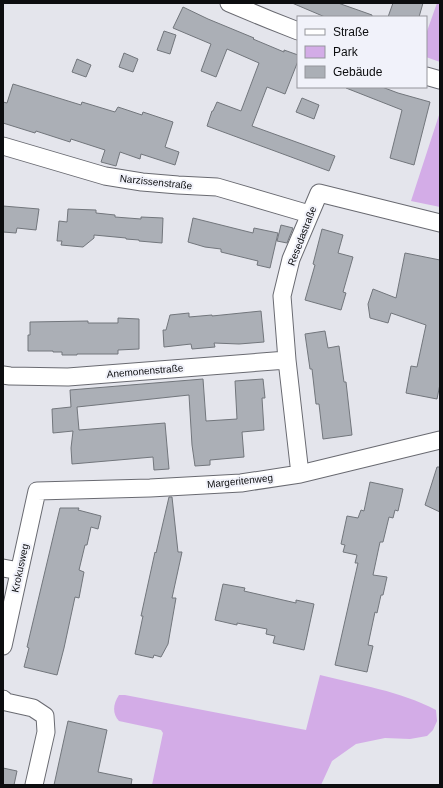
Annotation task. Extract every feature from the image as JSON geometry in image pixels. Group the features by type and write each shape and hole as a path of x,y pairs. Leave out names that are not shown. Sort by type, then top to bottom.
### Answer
{"street":[{"path":"229,3 297,31"},
{"path":"427,76 440,80"},
{"name":"Narzissenstraße","path":"3,146 105,176 142,182 217,187 309,214"},
{"name":"Resedastraße","path":"300,474 287,360 282,296 291,259 319,193 440,223"},
{"name":"Anemonenstraße","path":"3,376 68,378 287,360"},
{"name":"Margeritenweg","path":"36,491 150,488 241,483 300,474 440,440"},
{"name":"Krokusweg","path":"3,646 11,569 36,491"},
{"path":"3,699 6,702 34,708 44,716 46,732 34,785"}],"green space":[{"path":"437,3 440,3 440,62 427,57 427,31"},
{"path":"440,112 440,207 411,201"},
{"path":"320,675 394,693 422,703 436,710 437,721 433,730 427,736 410,739 385,738 356,744 332,761 321,785 152,785 163,733 161,730 119,721 114,712 115,702 119,695 125,695 306,730"}],"building":[{"path":"292,3 338,3 372,15 372,16 323,16"},
{"path":"393,3 423,3 419,16 388,16"},
{"path":"183,7 284,52 284,50 297,55 297,64 285,94 267,87 252,126 335,156 329,171 207,126 217,102 241,111 259,63 227,49 216,77 201,71 211,44 173,28"},
{"path":"164,31 176,35 170,54 157,50"},
{"path":"124,53 138,59 133,72 119,67"},
{"path":"77,59 91,65 86,77 72,72"},
{"path":"13,84 81,105 82,102 115,112 118,107 142,115 143,112 173,122 165,147 179,152 175,165 141,154 140,159 120,152 116,166 101,162 105,150 71,139 70,142 36,131 35,133 3,123 3,102 7,103"},
{"path":"346,88 385,88 430,102 414,165 390,158 402,110"},
{"path":"302,98 319,105 314,119 296,112"},
{"path":"3,206 39,209 36,230 17,228 16,233 3,232"},
{"path":"68,209 96,210 96,213 115,215 115,217 141,219 141,217 163,218 162,243 94,235 94,238 83,247 61,245 62,241 57,241 59,221 67,222"},
{"path":"193,218 253,233 254,228 278,233 270,268 257,265 258,261 221,252 221,249 205,247 188,242"},
{"path":"281,225 293,228 287,243 277,241"},
{"path":"322,229 343,235 338,253 353,257 343,292 346,293 341,310 305,300 315,265 313,264"},
{"path":"405,253 440,260 440,384 437,399 406,393 411,366 417,367 426,325 391,313 388,323 370,318 368,304 373,289 396,298"},
{"path":"261,311 264,342 239,344 214,343 215,347 192,349 191,344 164,347 163,330 166,330 170,315 189,313 189,317 212,316"},
{"path":"118,318 139,319 139,349 118,350 118,354 77,355 62,355 62,352 53,351 28,351 30,322 88,321 88,323 118,323"},
{"path":"325,331 328,348 339,346 344,382 346,382 352,435 323,439 319,404 316,404 312,369 310,369 305,334"},
{"path":"203,379 206,421 237,419 235,381 263,379 265,398 262,398 264,430 242,432 244,457 210,460 210,465 195,466 192,445 189,395 77,407 79,430 165,423 169,469 154,470 153,457 72,464 71,448 73,431 53,433 52,409 71,407 70,390"},
{"path":"437,467 440,467 440,512 425,505"},
{"path":"370,482 403,489 398,511 395,510 393,518 389,517 383,542 380,542 373,575 387,577 377,613 375,612 368,645 373,646 367,672 335,665 358,563 355,563 357,555 343,552 345,545 341,544 347,516 358,518 361,510 364,511"},
{"path":"169,497 172,497 178,552 182,552 172,598 176,598 168,644 161,657 154,655 153,658 135,654 143,616 141,616"},
{"path":"60,508 79,508 78,510 101,516 98,529 91,527 87,545 85,545 79,570 84,572 79,598 75,597 57,675 24,667 29,648 27,647"},
{"path":"223,584 245,588 244,591 296,603 296,600 314,604 304,650 273,643 275,636 266,634 267,629 215,620"},
{"path":"68,721 107,730 98,772 132,779 131,785 54,785"},
{"path":"3,768 17,771 14,785 3,785"}]}
